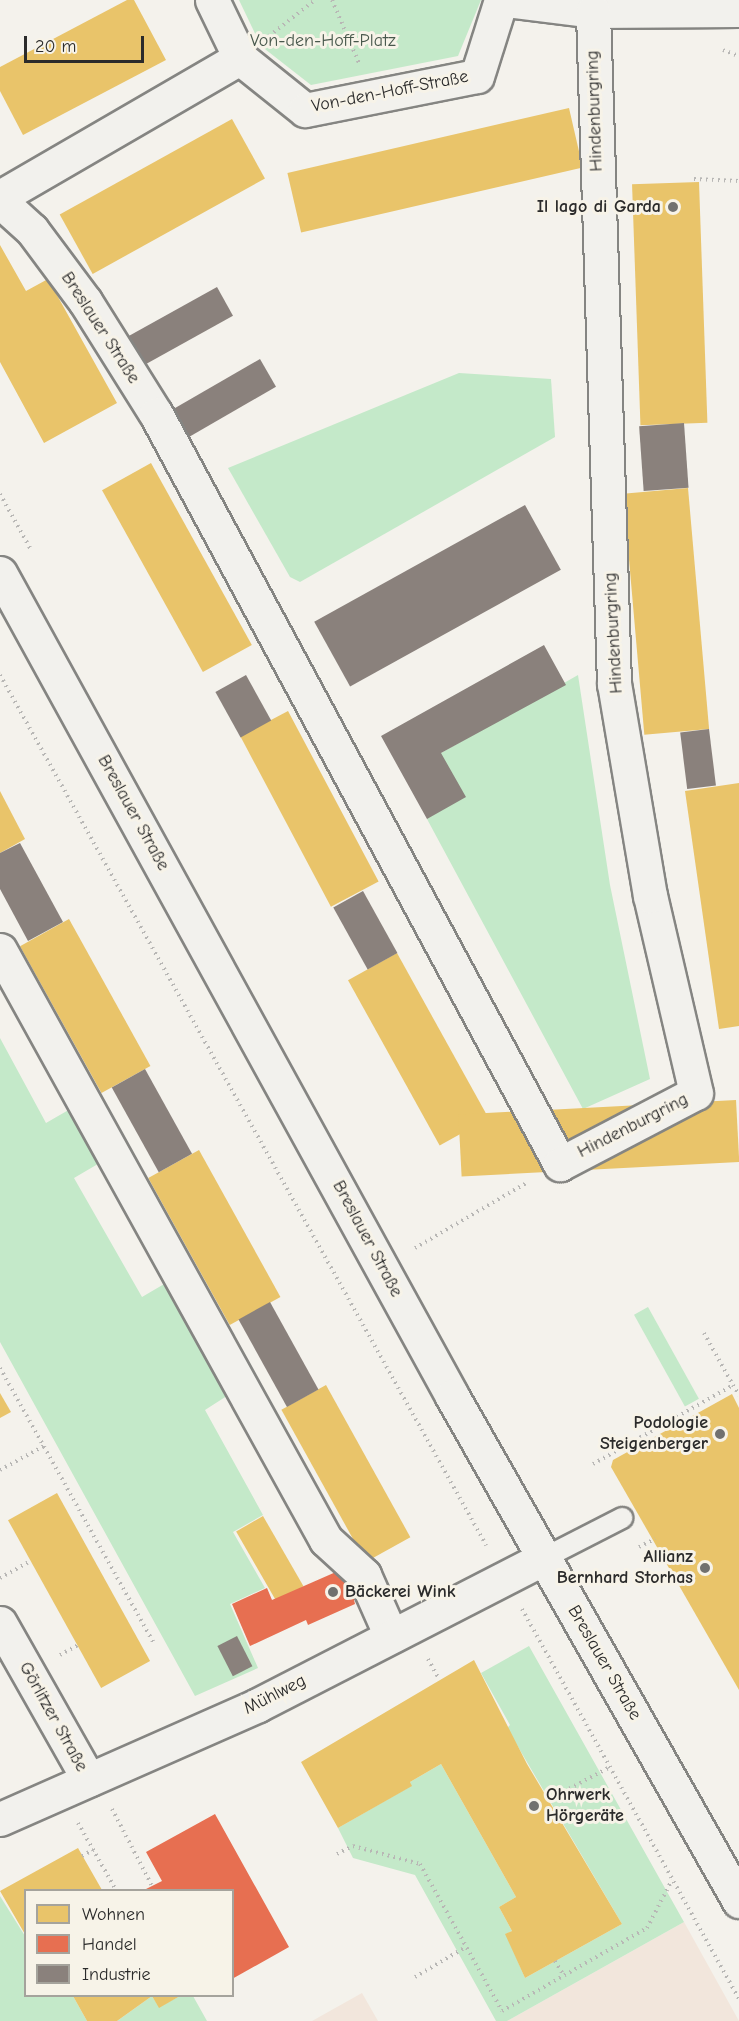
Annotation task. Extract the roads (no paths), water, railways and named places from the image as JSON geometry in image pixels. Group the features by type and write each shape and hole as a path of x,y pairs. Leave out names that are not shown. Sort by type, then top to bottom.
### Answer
{"street":[{"name":"Von-den-Hoff-Straße","path":"212,0 240,58 305,110 477,76 503,0 593,11 739,10"},
{"name":"Hindenburgring","path":"560,1164 696,1093 650,896 614,684 593,11"},
{"path":"0,199 240,58"},
{"name":"Breslauer Straße","path":"0,199 32,230 85,301 156,414 560,1164"},
{"name":"Breslauer Straße","path":"0,573 544,1558 739,1901"},
{"path":"0,950 326,1540 364,1575 392,1636"},
{"name":"Mühlweg","path":"0,1819 258,1705 544,1558"},
{"name":"Görlitzer Straße","path":"0,1623 82,1783"}],"lane":[{"path":"544,1558 622,1518"}],"place":[{"name":"Il lago di Garda","path":"673,207"},
{"name":"Podologie Steigenberger","path":"720,1434"},
{"name":"Allianz Bernhard Storhas","path":"705,1568"},
{"name":"Bäckerei Wink","path":"333,1592"},
{"name":"Ohrwerk Hörgeräte","path":"534,1806"}],"park label":[{"name":"Von-den-Hoff-Platz","path":"323,41"}]}
